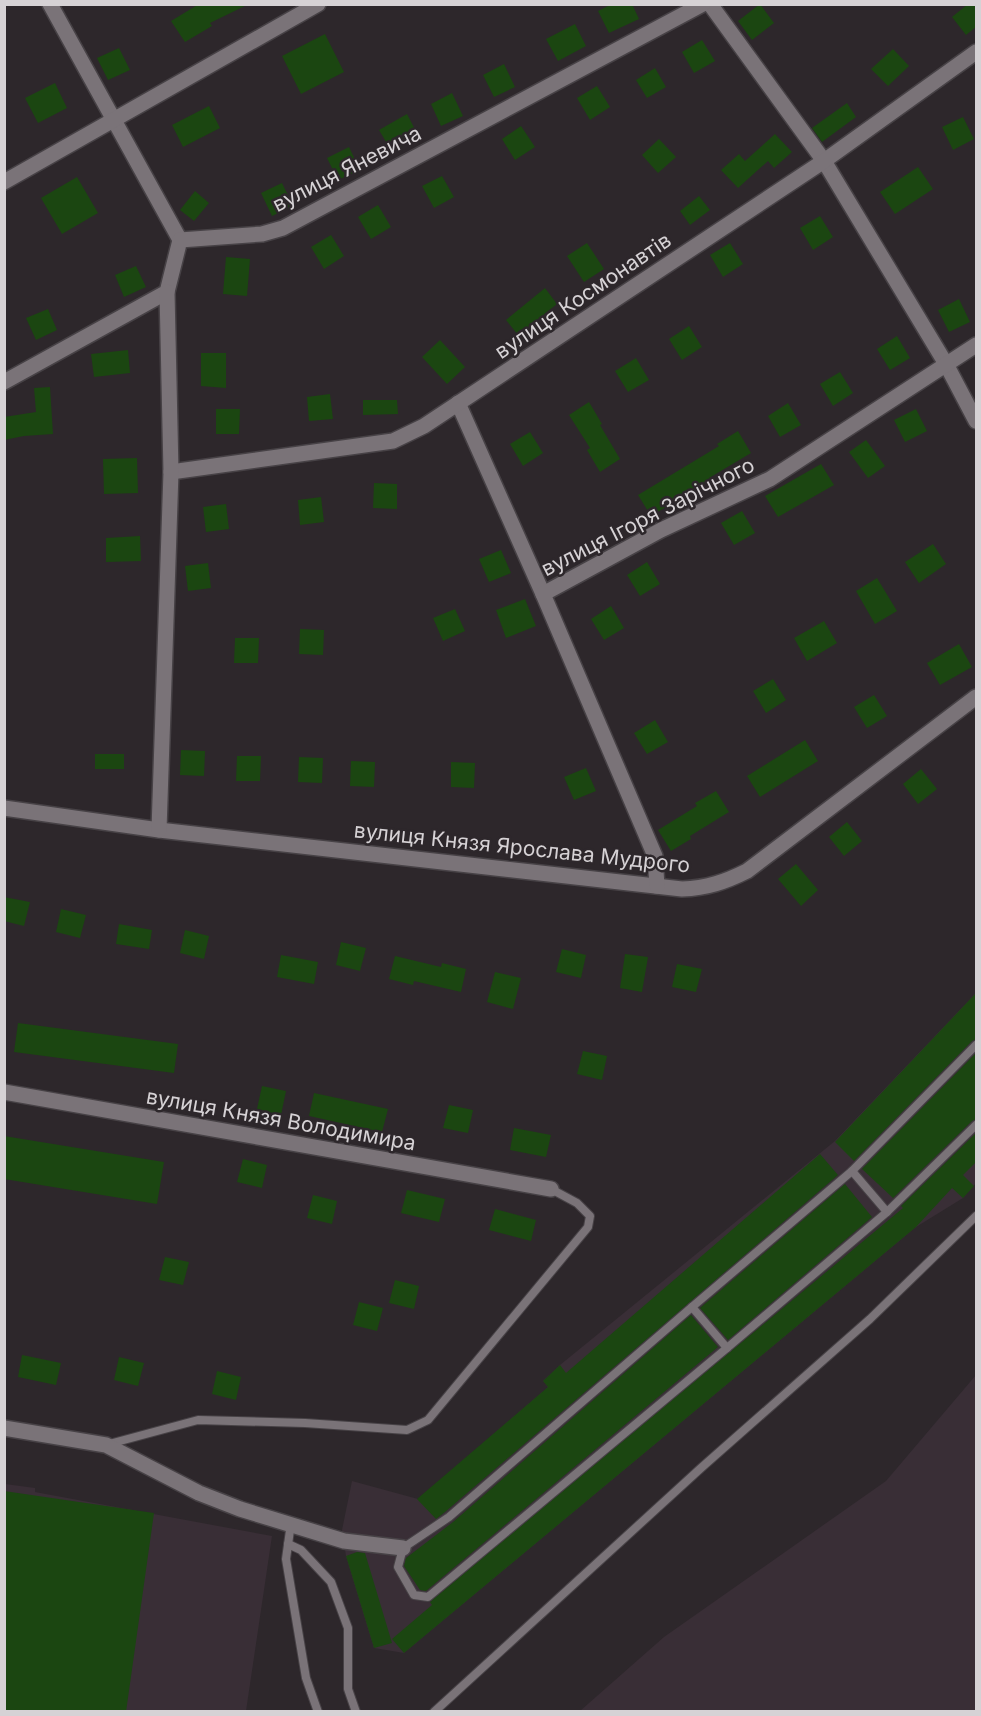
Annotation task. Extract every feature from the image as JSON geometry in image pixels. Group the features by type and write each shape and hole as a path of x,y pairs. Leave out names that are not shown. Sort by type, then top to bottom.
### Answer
{"street":[{"path":"50,4 180,240 168,292 171,472 159,830"},
{"path":"4,182 318,4"},
{"name":"вулиця Яневича","path":"180,240 262,234 283,228 703,4"},
{"path":"710,4 824,161 946,364 976,421"},
{"name":"вулиця Космонавтів","path":"171,472 393,441 424,426 824,161 976,52"},
{"path":"4,382 168,292"},
{"name":"вулиця Ігоря Зарічного","path":"657,886 655,856 543,594 661,530 770,479 976,345"},
{"path":"458,403 543,594"},
{"name":"вулиця Князя Ярослава Мудрого","path":"4,808 159,830 682,889 702,888 723,883 747,871 976,697"},
{"name":"вулиця Князя Володимира","path":"4,1092 551,1189"},
{"path":"4,1428 106,1445 199,1493 240,1509 344,1540 403,1548"}],"lane":[{"path":"976,1045 852,1171 692,1306 449,1518 403,1548 398,1567 414,1595 428,1597 727,1348 886,1212 976,1125"},
{"path":"852,1171 886,1212"},
{"path":"106,1445 198,1420 305,1423 407,1430 428,1420 588,1227 590,1216 577,1203 551,1189"},
{"path":"434,1712 701,1468 870,1319 976,1216"},
{"path":"692,1306 727,1348"},
{"path":"291,1523 286,1559 306,1678 318,1712"},
{"path":"288,1544 301,1550 331,1582 348,1628 348,1689 356,1712"}],"shaded area":[{"path":"976,993 976,1183 963,1198 916,1227 404,1653 374,1648 346,1556 342,1530 352,1481 418,1499 548,1387 543,1381 560,1365 835,1141"},
{"path":"976,1375 976,1711 580,1711 664,1637 886,1481"},
{"path":"5,1484 35,1488 35,1492 272,1536 246,1711 5,1712"}],"building":[{"path":"199,4 249,4 210,23 212,26 185,42 171,21"},
{"path":"612,4 632,4 639,19 609,33 598,11"},
{"path":"760,4 774,23 752,40 738,21"},
{"path":"968,4 976,4 976,27 966,35 952,17"},
{"path":"575,24 586,46 558,61 546,39"},
{"path":"325,34 344,72 301,94 282,56"},
{"path":"702,40 715,61 694,73 682,52"},
{"path":"119,48 130,70 108,80 97,58"},
{"path":"893,49 909,66 888,86 871,69"},
{"path":"504,64 515,87 494,97 483,75"},
{"path":"655,68 666,87 647,98 636,80"},
{"path":"55,83 67,108 38,123 25,98"},
{"path":"597,86 610,107 590,120 577,98"},
{"path":"452,93 463,116 441,126 431,104"},
{"path":"847,103 856,117 822,142 812,128"},
{"path":"209,106 220,128 183,147 172,125"},
{"path":"407,114 419,137 392,152 379,130"},
{"path":"963,117 974,139 953,150 942,127"},
{"path":"521,126 535,147 515,160 502,139"},
{"path":"775,134 792,152 774,168 768,161 738,188 721,170 739,154 745,161"},
{"path":"659,139 676,157 658,173 642,155"},
{"path":"349,147 360,170 338,180 327,158"},
{"path":"918,167 933,189 895,214 880,192"},
{"path":"442,176 454,197 434,208 422,186"},
{"path":"77,177 98,213 62,234 41,198"},
{"path":"282,183 293,206 272,216 261,193"},
{"path":"195,191 209,203 194,221 180,210"},
{"path":"699,196 710,210 690,225 680,211"},
{"path":"378,205 391,227 371,239 358,217"},
{"path":"820,216 833,237 813,250 800,228"},
{"path":"331,235 344,256 324,269 311,247"},
{"path":"587,243 604,269 584,282 567,256"},
{"path":"730,243 743,264 723,277 710,255"},
{"path":"226,257 250,259 247,296 223,294"},
{"path":"136,266 146,287 124,297 115,275"},
{"path":"545,288 557,304 518,335 506,320"},
{"path":"959,299 970,322 949,332 938,310"},
{"path":"48,309 57,330 36,340 26,318"},
{"path":"689,326 702,347 682,360 669,339"},
{"path":"897,336 910,358 890,370 877,349"},
{"path":"440,340 465,367 447,384 422,357"},
{"path":"128,350 130,373 94,377 91,354"},
{"path":"201,353 226,353 226,388 201,386"},
{"path":"636,358 649,380 628,392 615,371"},
{"path":"840,372 853,393 833,406 820,384"},
{"path":"50,387 53,434 4,440 4,417 36,412 34,388"},
{"path":"330,394 333,419 309,421 307,397"},
{"path":"363,400 397,400 398,414 363,415"},
{"path":"589,402 620,459 600,472 587,450 590,448 569,415"},
{"path":"788,403 801,425 780,437 768,416"},
{"path":"216,409 240,409 239,434 216,434"},
{"path":"916,409 927,431 905,442 894,420"},
{"path":"738,431 751,453 651,516 638,495 719,446 717,444"},
{"path":"530,432 543,453 523,466 510,444"},
{"path":"866,440 885,466 868,478 849,452"},
{"path":"137,458 138,493 104,494 103,459"},
{"path":"821,464 834,485 778,517 765,496"},
{"path":"374,483 397,484 397,509 373,508"},
{"path":"321,497 324,522 300,525 298,500"},
{"path":"226,504 229,529 206,532 203,507"},
{"path":"742,511 755,533 734,545 721,523"},
{"path":"140,536 141,561 106,562 106,538"},
{"path":"933,544 946,564 919,583 905,562"},
{"path":"501,550 511,573 489,582 479,559"},
{"path":"647,562 660,584 640,596 627,575"},
{"path":"208,563 211,588 188,591 185,566"},
{"path":"877,578 897,611 875,624 856,591"},
{"path":"525,599 536,626 506,638 496,610"},
{"path":"611,606 624,628 604,640 591,619"},
{"path":"455,609 465,631 443,641 433,618"},
{"path":"824,621 837,643 807,661 794,638"},
{"path":"300,629 324,630 323,655 299,654"},
{"path":"235,638 259,638 258,663 234,663"},
{"path":"959,644 972,667 940,685 927,663"},
{"path":"773,679 786,700 766,713 753,691"},
{"path":"874,695 887,716 867,728 854,707"},
{"path":"655,720 668,742 647,754 634,733"},
{"path":"805,740 818,761 760,797 747,776"},
{"path":"181,750 205,751 204,776 180,775"},
{"path":"95,754 124,754 124,769 95,769"},
{"path":"237,756 261,756 260,781 236,781"},
{"path":"299,757 323,758 322,783 298,782"},
{"path":"351,761 375,762 374,787 350,786"},
{"path":"451,762 475,763 474,788 451,787"},
{"path":"586,768 596,791 574,800 564,777"},
{"path":"921,769 937,789 918,804 903,784"},
{"path":"716,791 729,812 690,836 691,839 671,851 658,830 697,806 695,803"},
{"path":"847,822 862,841 844,856 829,837"},
{"path":"796,864 818,890 801,906 778,879"},
{"path":"4,897 30,902 24,926 4,921"},
{"path":"61,909 86,915 80,938 56,932"},
{"path":"119,924 152,930 149,949 116,944"},
{"path":"185,930 209,936 204,959 180,953"},
{"path":"341,942 366,948 360,971 336,965"},
{"path":"562,949 586,955 581,978 556,972"},
{"path":"625,954 648,957 642,992 620,988"},
{"path":"281,955 318,962 314,984 277,977"},
{"path":"395,956 441,967 442,963 466,969 461,992 414,981 413,985 389,979"},
{"path":"677,964 702,969 696,992 672,987"},
{"path":"495,972 521,978 513,1009 487,1002"},
{"path":"976,993 976,1039 854,1161 835,1142"},
{"path":"18,1023 178,1044 174,1073 14,1052"},
{"path":"583,1051 607,1056 602,1080 577,1074"},
{"path":"976,1053 976,1119 893,1198 862,1169"},
{"path":"262,1086 286,1091 281,1115 257,1109"},
{"path":"314,1093 388,1109 382,1132 309,1116"},
{"path":"449,1105 473,1110 468,1133 443,1128"},
{"path":"514,1128 551,1135 546,1157 510,1150"},
{"path":"976,1133 976,1162 963,1175 974,1186 963,1198 952,1188 916,1227 404,1653 392,1639 432,1605 430,1602 903,1208 901,1206"},
{"path":"4,1136 164,1162 157,1204 4,1179"},
{"path":"820,1154 838,1175 445,1512 436,1519 417,1499 548,1387 543,1381 560,1365 566,1373"},
{"path":"243,1159 267,1165 262,1188 237,1182"},
{"path":"845,1184 872,1217 728,1340 700,1308"},
{"path":"407,1190 445,1199 439,1222 401,1213"},
{"path":"313,1195 337,1201 332,1224 307,1218"},
{"path":"495,1209 536,1220 531,1241 489,1230"},
{"path":"165,1257 189,1262 183,1285 159,1280"},
{"path":"395,1280 419,1286 414,1309 389,1303"},
{"path":"359,1302 383,1308 377,1331 353,1325"},
{"path":"691,1315 718,1347 426,1591 420,1590 404,1566 406,1558 453,1522"},
{"path":"22,1355 61,1363 56,1385 18,1377"},
{"path":"119,1357 144,1363 138,1386 114,1380"},
{"path":"217,1371 241,1377 236,1400 212,1394"},
{"path":"4,1491 154,1513 126,1712 4,1712"},
{"path":"357,1552 365,1553 392,1643 374,1648 346,1556"}]}
